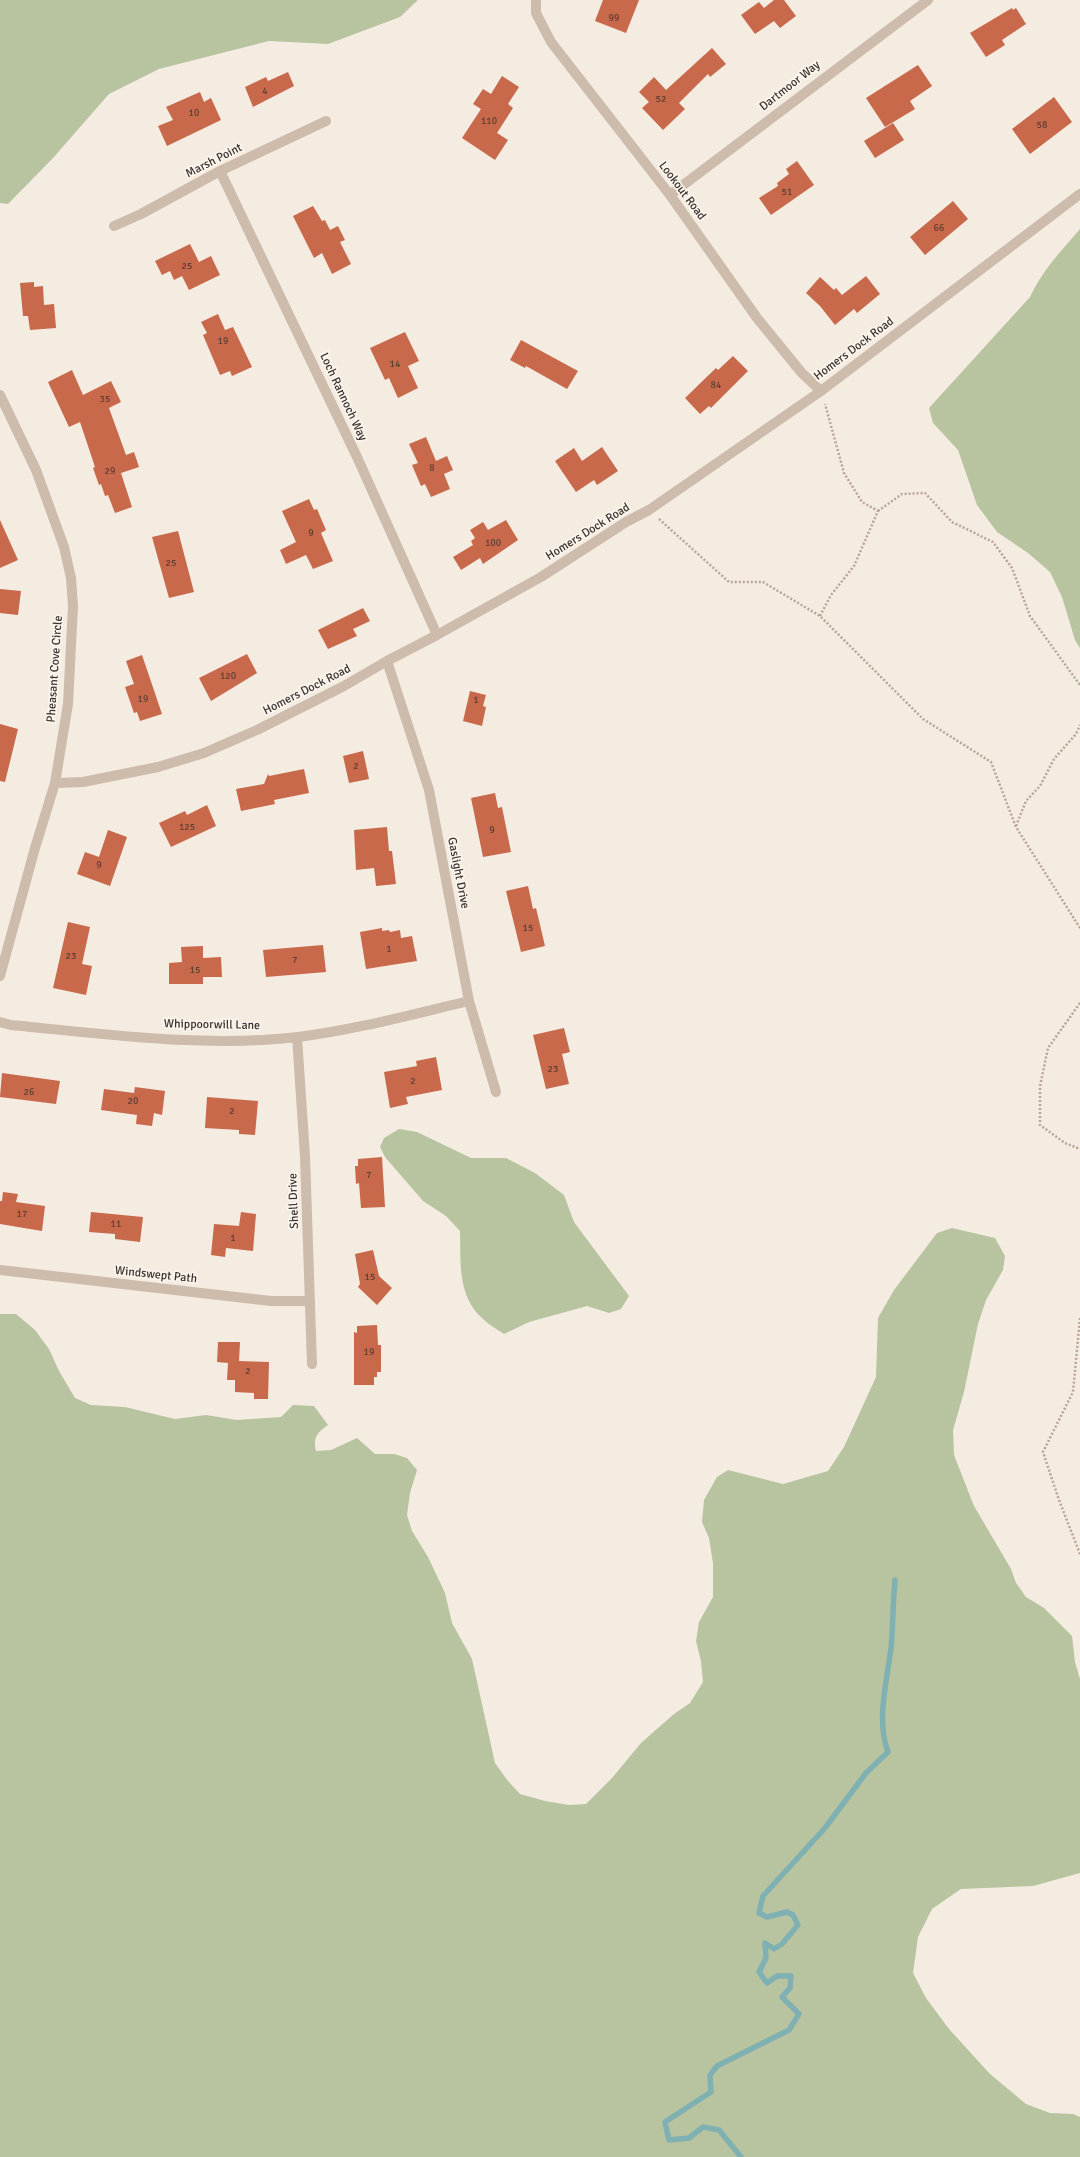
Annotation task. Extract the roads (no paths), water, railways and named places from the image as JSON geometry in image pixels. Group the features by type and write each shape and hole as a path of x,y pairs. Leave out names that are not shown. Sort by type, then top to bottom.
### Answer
{"street":[{"name":"Lookout Road","path":"536,0 536,13 551,42 670,195 757,318 801,372 821,391"},
{"name":"Dartmoor Way","path":"670,195 928,0"},
{"name":"Marsh Point","path":"114,226 141,214 220,171 326,121"},
{"name":"Loch Rannoch Way","path":"220,171 357,457 437,636"},
{"name":"Homers Dock Road","path":"55,783 83,782 158,767 204,753 344,686 387,661 437,636 541,577 626,522 649,510 821,391 1080,194"},
{"name":"Pheasant Cove Circle","path":"0,395 36,470 64,547 71,578 73,606 68,704 55,783 0,976"},
{"name":"Gaslight Drive","path":"387,661 429,790 469,1001 496,1092"},
{"name":"Whippoorwill Lane","path":"0,1022 11,1025 134,1037 232,1041 297,1037 398,1018 469,1001"},
{"name":"Shell Drive","path":"297,1037 305,1156 312,1364"},
{"name":"Windswept Path","path":"0,1270 271,1301 309,1301"}],"waterway":[{"path":"741,2157 719,2130 703,2127 689,2138 669,2140 665,2122 711,2092 710,2075 717,2066 789,2030 799,2014 782,1997 790,1988 791,1976 777,1976 767,1983 759,1972 766,1958 765,1943 774,1949 782,1944 798,1925 793,1915 787,1912 767,1917 759,1913 763,1896 825,1828 866,1773 888,1752 883,1727 883,1714 885,1687 891,1648 895,1580"}]}
